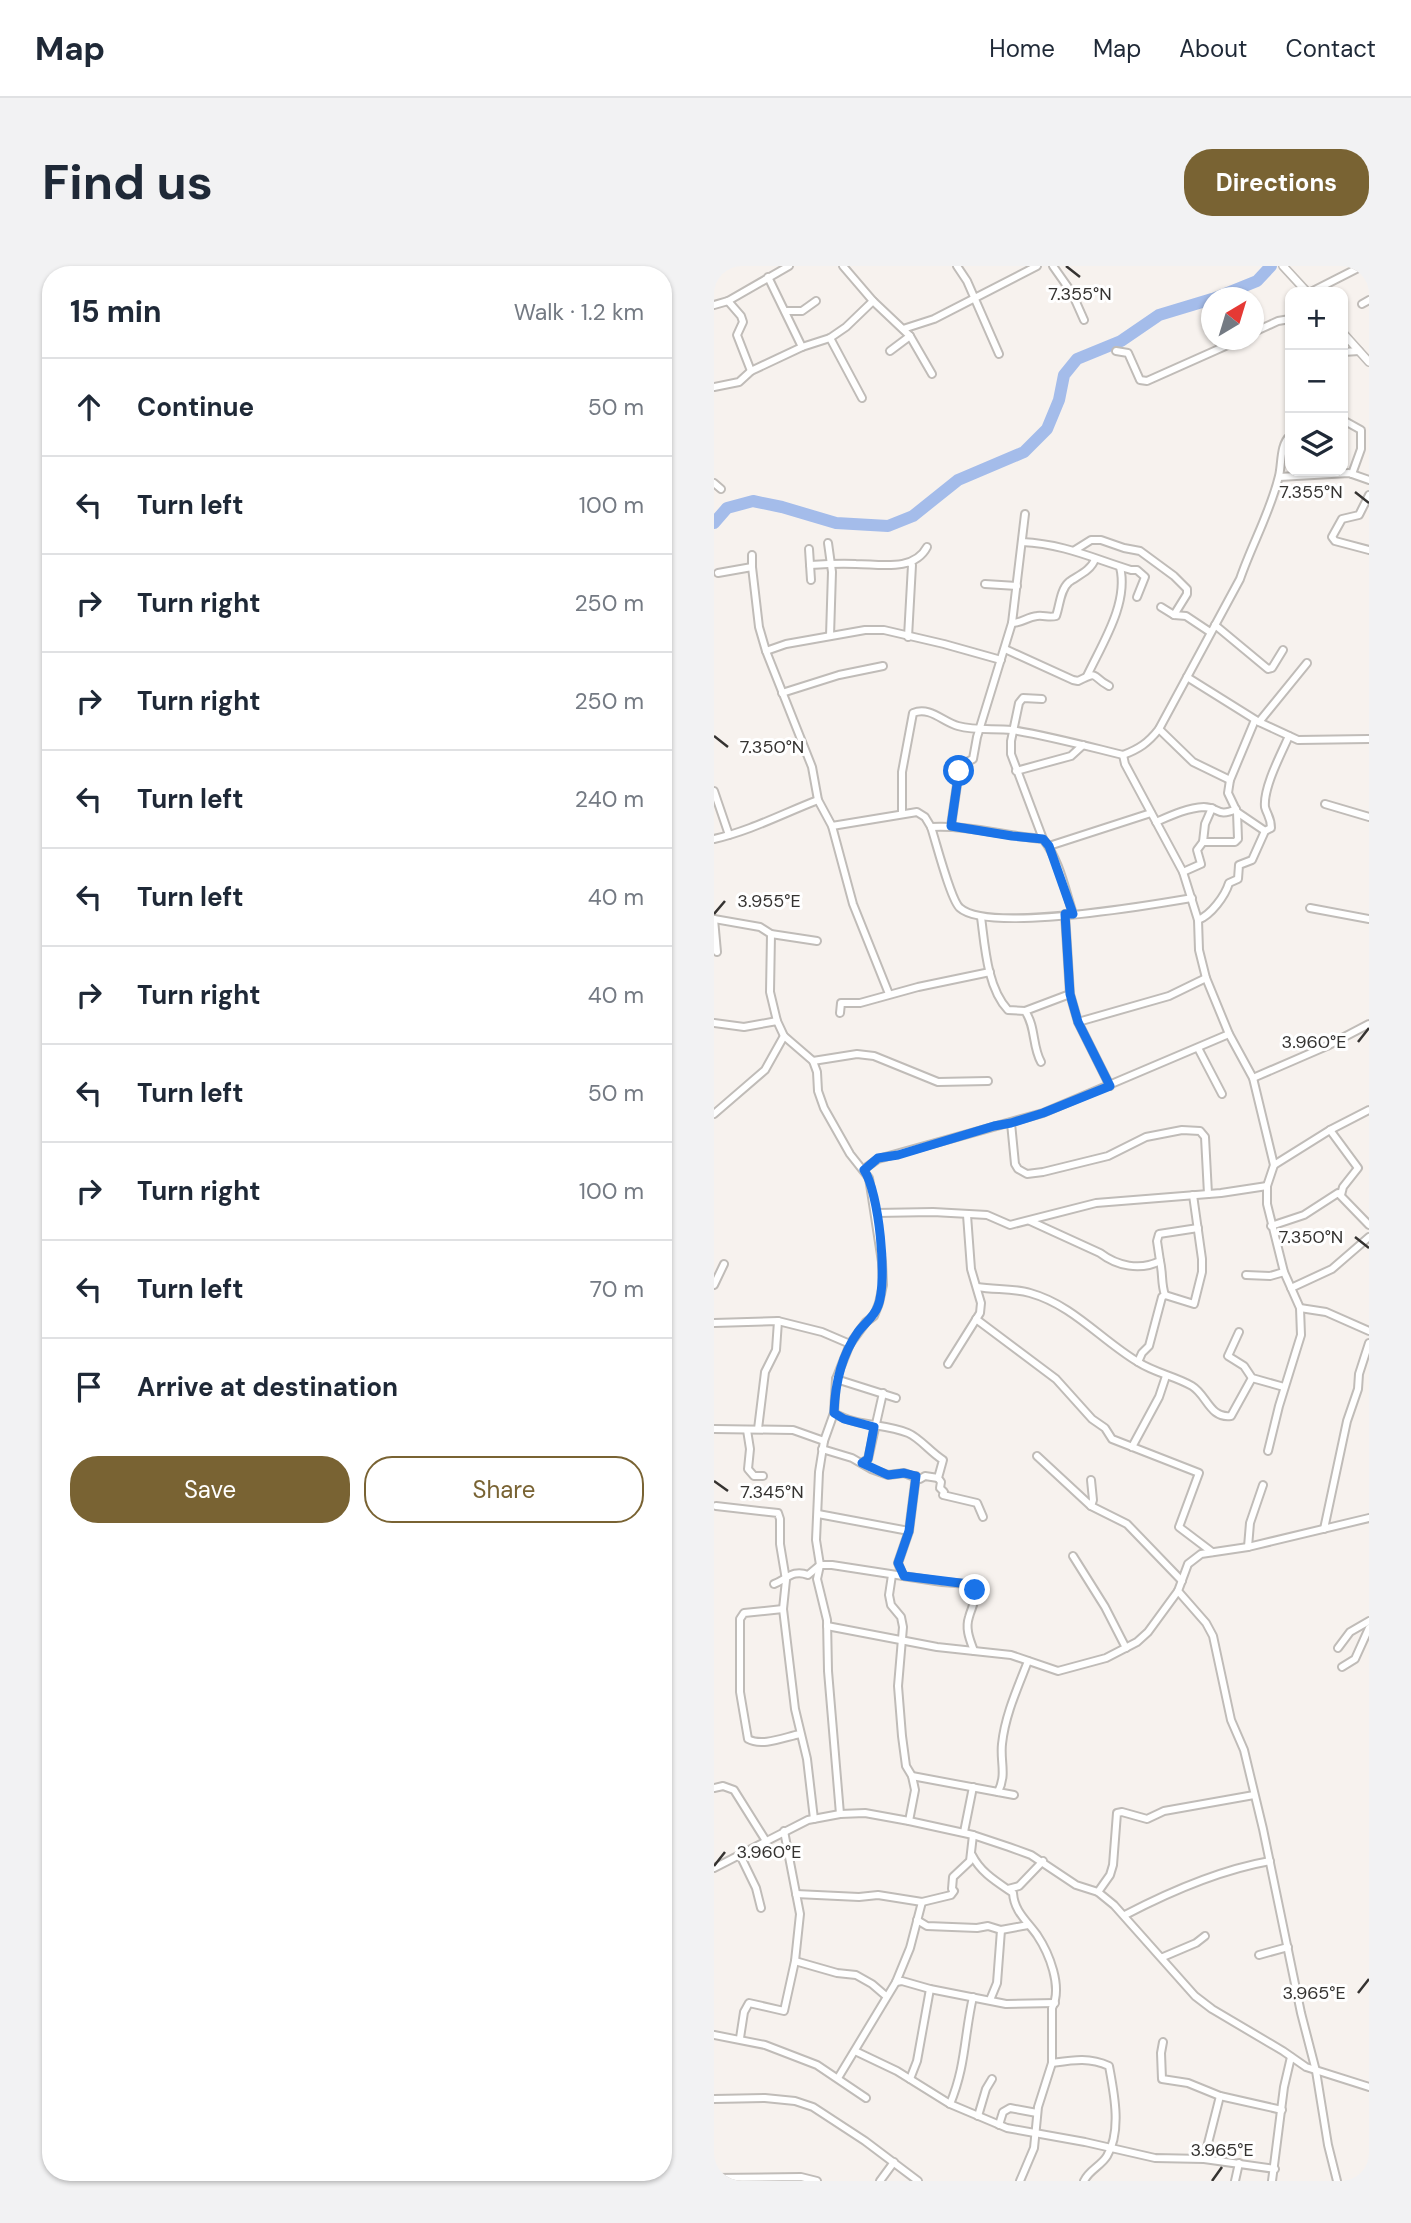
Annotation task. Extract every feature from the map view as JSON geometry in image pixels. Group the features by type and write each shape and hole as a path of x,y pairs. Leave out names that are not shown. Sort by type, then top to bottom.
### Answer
{"street":[{"path":"769,266 770,276 802,347"},
{"path":"714,305 728,301 789,266"},
{"path":"843,266 873,301 910,336 932,374"},
{"path":"957,266 967,281 999,354"},
{"path":"903,328 934,319 1037,266"},
{"path":"1053,266 1072,293 1084,320"},
{"path":"1283,266 1304,287"},
{"path":"1319,287 1362,266"},
{"path":"1362,304 1369,300"},
{"path":"728,301 741,316 743,323 737,335 751,370"},
{"path":"785,311 802,311 816,301"},
{"path":"714,387 739,382 751,370 802,347 831,338 873,301"},
{"path":"1264,327 1285,319"},
{"path":"890,351 910,336"},
{"path":"831,338 862,398"},
{"path":"1348,339 1369,362"},
{"path":"1116,351 1128,353 1140,380 1147,381 1217,350"},
{"path":"1348,352 1359,351"},
{"path":"1348,423 1362,430 1363,437 1352,474"},
{"path":"902,813 902,772 914,713 925,710 955,726 1012,731 1123,755 1139,749 1150,740 1240,579 1248,555 1265,522 1279,477 1285,441"},
{"path":"1279,477 1352,474 1369,480"},
{"path":"714,483 721,489"},
{"path":"1369,495 1359,515 1342,519 1332,537 1335,541 1369,550"},
{"path":"951,826 959,771 963,764 973,759 1012,623 1025,514"},
{"path":"1075,550 1091,540 1101,540 1140,551 1187,589 1187,594 1174,615"},
{"path":"1022,542 1048,543 1120,567 1137,569 1144,574 1137,597"},
{"path":"828,543 831,564 830,636"},
{"path":"810,565 886,566 910,563 920,558 927,547"},
{"path":"809,549 811,580"},
{"path":"752,555 759,627 766,651 812,767 818,800 832,826 853,904 889,995"},
{"path":"1012,623 1020,623 1038,615 1052,618 1056,616 1063,591 1069,582 1077,580 1093,565 1095,559"},
{"path":"908,637 910,563"},
{"path":"1087,676 1116,612 1122,579 1120,567"},
{"path":"718,573 752,568"},
{"path":"985,584 1017,586"},
{"path":"1161,607 1174,615 1186,616 1210,632"},
{"path":"1215,625 1268,669 1272,668 1283,650"},
{"path":"766,651 786,644 830,636 884,630 1001,660"},
{"path":"1005,649 1073,680 1094,674 1109,686"},
{"path":"1203,842 1236,842 1238,839 1236,811 1228,793 1230,780 1257,721 1307,663"},
{"path":"782,693 839,675 883,666"},
{"path":"1187,677 1257,721 1298,740 1369,739"},
{"path":"1042,699 1021,700 1012,731 1011,754 1043,839 1049,846 1069,914 1070,994 1078,1022 1110,1086"},
{"path":"1158,729 1193,762 1230,780"},
{"path":"1198,920 1208,915 1226,893 1229,883 1238,879 1239,864 1252,860 1265,831 1270,828 1271,819 1265,809 1267,792 1289,736"},
{"path":"1016,771 1071,756 1083,745"},
{"path":"1123,755 1125,764 1183,872 1198,920 1199,950 1206,978 1229,1034 1253,1078 1274,1165 1267,1186 1267,1204 1284,1272 1300,1308 1301,1335 1284,1387 1268,1451"},
{"path":"714,791 729,835"},
{"path":"714,839 818,800"},
{"path":"1325,804 1369,817"},
{"path":"1156,822 1190,809 1212,808 1219,813 1236,811 1265,831"},
{"path":"1183,872 1201,864 1198,850 1203,842 1205,824 1212,808"},
{"path":"832,826 917,812 925,817 931,827 956,904 981,917 1025,918 1133,908 1192,898"},
{"path":"1049,846 1151,813"},
{"path":"931,827 951,826 1043,839"},
{"path":"1310,908 1369,919"},
{"path":"981,917 990,972 1002,1004 1008,1010 1025,1011 1070,994"},
{"path":"717,952 714,919 760,927 771,934 817,941"},
{"path":"771,934 770,992 777,1021 784,1036 813,1062 824,1108 849,1154 864,1170 873,1189 883,1284 874,1316 866,1322 850,1344 836,1379 834,1413 822,1449 816,1540 820,1565 817,1579 827,1626 828,1671 840,1814"},
{"path":"840,1013 841,1003 860,1003 990,972"},
{"path":"1078,1022 1169,996 1206,978"},
{"path":"1025,1011 1032,1026 1036,1054 1041,1062"},
{"path":"714,1023 744,1027 777,1021"},
{"path":"1253,1078 1327,1046 1369,1024"},
{"path":"864,1170 878,1158 898,1155 1043,1113 1229,1034"},
{"path":"714,1114 765,1070 784,1036"},
{"path":"1198,1048 1222,1094"},
{"path":"813,1062 858,1054 874,1056 938,1082 988,1081"},
{"path":"1274,1165 1330,1130 1369,1110"},
{"path":"1011,1123 1015,1164 1027,1174 1108,1156 1146,1137 1164,1132 1200,1131 1205,1137 1208,1194"},
{"path":"1330,1130 1358,1168 1343,1187 1341,1195"},
{"path":"876,1213 933,1212 996,1216 1010,1225 1096,1203 1208,1194 1267,1186"},
{"path":"1271,1226 1304,1215 1338,1193 1369,1226"},
{"path":"1165,1295 1194,1304 1202,1272 1193,1195"},
{"path":"948,1364 976,1319 981,1303 969,1260 971,1248 967,1215"},
{"path":"1030,1221 1120,1265 1149,1265 1160,1261"},
{"path":"1165,1295 1161,1284 1163,1271 1157,1236 1198,1228"},
{"path":"1291,1288 1332,1269 1369,1237"},
{"path":"714,1285 724,1264"},
{"path":"1246,1275 1270,1276 1284,1272"},
{"path":"977,1287 1032,1294 1067,1310 1138,1363 1166,1377 1193,1386 1203,1395 1214,1412 1226,1417 1236,1410 1252,1378"},
{"path":"1138,1363 1149,1346 1162,1297 1165,1295"},
{"path":"1300,1308 1326,1312 1369,1331"},
{"path":"976,1319 1056,1379 1092,1419 1105,1428 1112,1439 1199,1473 1179,1527 1212,1552"},
{"path":"714,1323 778,1321 822,1332 850,1344"},
{"path":"758,1429 765,1371 776,1350 778,1321"},
{"path":"1240,1332 1228,1356 1244,1366 1252,1378 1284,1387"},
{"path":"1324,1529 1347,1421 1358,1390 1359,1374 1369,1343"},
{"path":"1132,1447 1159,1397 1166,1377"},
{"path":"836,1379 896,1398"},
{"path":"862,1463 868,1459 883,1393"},
{"path":"834,1413 844,1419 874,1427 896,1429 917,1438 929,1452 943,1460 938,1478 943,1495 977,1503 983,1517"},
{"path":"714,1429 793,1430 824,1441"},
{"path":"747,1430 750,1449 748,1469 754,1476 763,1476"},
{"path":"822,1449 852,1458 888,1475 904,1473 920,1479 925,1476 938,1478"},
{"path":"1037,1456 1091,1506 1126,1524 1181,1581"},
{"path":"904,1576 898,1563 909,1531 916,1476"},
{"path":"1091,1480 1091,1506"},
{"path":"1248,1547 1250,1522 1263,1485"},
{"path":"716,1506 778,1513 780,1519 780,1544 786,1580 783,1609 814,1819"},
{"path":"818,1514 909,1531"},
{"path":"827,1626 901,1641 1011,1655 1058,1671 1105,1658 1137,1642 1148,1632 1178,1591 1191,1560 1201,1554 1248,1547 1369,1518"},
{"path":"1073,1556 1105,1607 1126,1648"},
{"path":"774,1584 786,1580 790,1574 800,1572 808,1575 820,1565 832,1565 973,1586 976,1604 969,1617 967,1632 974,1651"},
{"path":"892,1575 889,1595 891,1605 901,1617 903,1628 898,1686 900,1711 906,1766 912,1776 915,1790 909,1821"},
{"path":"1178,1591 1206,1623 1213,1636 1231,1720 1244,1750 1301,2013 1317,2071 1328,2145 1337,2181"},
{"path":"783,1609 744,1613 740,1619 740,1692 748,1739 762,1742 800,1734"},
{"path":"1338,1648 1350,1632 1369,1621"},
{"path":"1342,1667 1355,1659 1369,1628"},
{"path":"998,1792 1003,1781 1001,1746 1006,1721 1028,1661"},
{"path":"912,1776 1014,1794"},
{"path":"714,1788 723,1786 734,1790 766,1840"},
{"path":"964,1832 973,1787"},
{"path":"1098,1892 1110,1875 1113,1865 1117,1813 1147,1819 1164,1811 1254,1795"},
{"path":"714,1868 784,1831 814,1819 840,1814 865,1813 973,1835 1031,1855 1076,1885 1098,1892 1125,1915 1195,1996 1306,2067 1369,2087"},
{"path":"740,2038 744,2012 749,2003 784,2011 795,1961 800,1914 784,1831"},
{"path":"796,1894 886,1896 922,1902 951,1895 954,1891 953,1877 962,1870 972,1855 973,1835"},
{"path":"740,1855 756,1888 761,1908"},
{"path":"972,1855 977,1864 1000,1887 1013,1893 1014,1903 1039,1939 1056,1981 1055,2003 1052,2008 1052,2063 1037,2113 1034,2148 1020,2181"},
{"path":"1008,1889 1020,1886 1043,1861"},
{"path":"1125,1915 1163,1895 1227,1871 1270,1861"},
{"path":"838,2078 896,1982 911,1948 922,1902"},
{"path":"917,1920 927,1926 988,1926 1001,1930 1028,1925"},
{"path":"990,2000 997,1983 1001,1930"},
{"path":"1163,1957 1196,1943 1205,1936"},
{"path":"1259,1955 1288,1947"},
{"path":"795,1961 836,1973 856,1975 886,1996"},
{"path":"896,1982 902,1980 930,1989 1006,2004 1055,2003"},
{"path":"909,2079 917,2062 930,1989"},
{"path":"950,2104 963,2069 967,2039 965,2033 972,1997"},
{"path":"714,2035 765,2045 817,2065 866,2098"},
{"path":"1163,2042 1163,2079 1188,2083 1220,2096 1282,2109"},
{"path":"855,2052 909,2079 950,2104 999,2125 1155,2158 1204,2159 1275,2169"},
{"path":"1272,2181 1291,2057"},
{"path":"1052,2063 1086,2059 1109,2066 1114,2094 1115,2132 1105,2159 1091,2170 1084,2181"},
{"path":"1306,2067 1314,2060"},
{"path":"978,2116 986,2089 992,2080"},
{"path":"1204,2159 1220,2096"},
{"path":"714,2099 765,2098 794,2101 821,2110 918,2181"},
{"path":"999,2125 1003,2112 1010,2108 1037,2113"},
{"path":"880,2181 894,2162"},
{"path":"1235,2181 1239,2163"},
{"path":"714,2178 801,2177 817,2181"}],"waterway":[{"path":"1242,287 1257,281 1271,266"},
{"path":"714,523 727,508 753,501 836,523 888,526 913,516 958,480 1024,452 1047,429 1059,400 1064,375 1077,359 1121,341 1159,315 1201,302"}],"route":[{"path":"959,771 951,826 1043,839 1049,846 1073,914 1065,914 1070,994 1078,1022 1110,1086 1011,1123 943,1140 898,1155 878,1158 864,1170 873,1189 883,1284 874,1316 866,1322 850,1344 836,1379 834,1413 844,1419 874,1427 868,1459 862,1463 888,1475 904,1473 916,1476 909,1531 898,1563 904,1576 968,1584 975,1590"}]}
